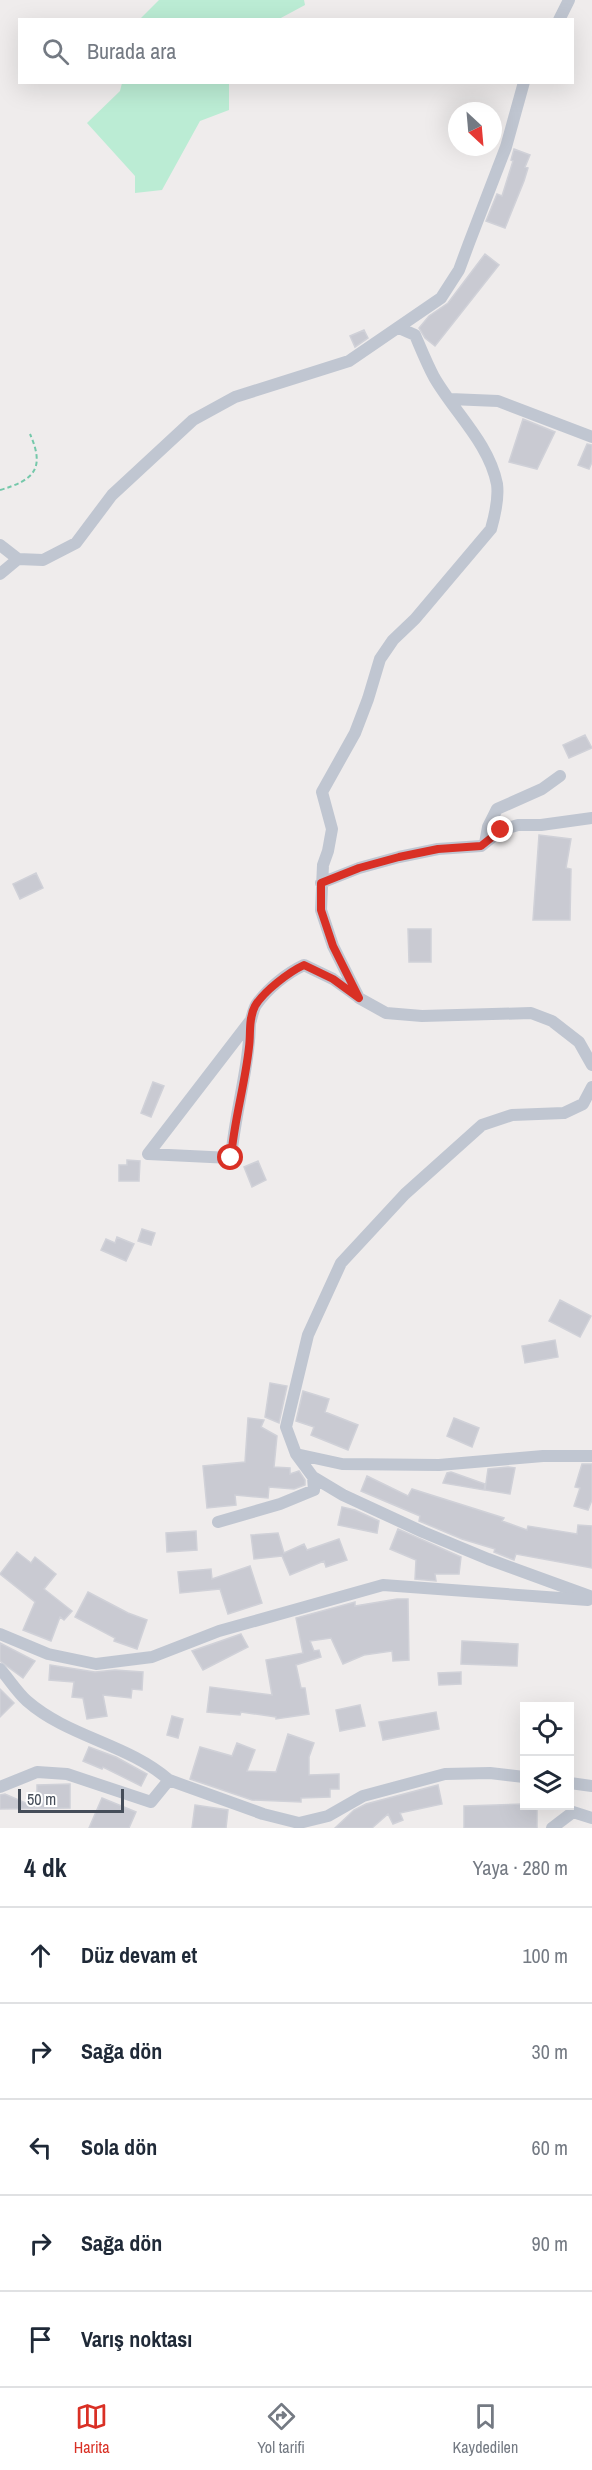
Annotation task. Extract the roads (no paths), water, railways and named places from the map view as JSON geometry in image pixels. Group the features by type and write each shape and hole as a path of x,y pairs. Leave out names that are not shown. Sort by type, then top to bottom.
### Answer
{"street":[{"path":"560,18 569,0"},
{"path":"0,545 18,559 43,560 76,543 112,495 193,420 235,397 349,362 441,298 459,270 506,147 523,84"},
{"path":"359,998 333,946 321,910 321,883 332,829 322,792 354,733 368,699 380,658 393,640 415,619 491,529 496,511 497,484 486,456 434,377 415,335 399,328"},
{"path":"450,399 498,401 592,437"},
{"path":"0,574 18,559"},
{"path":"485,843 488,827 497,809 542,789 560,776"},
{"path":"321,883 359,868 399,857 438,849 481,846 501,830 518,825 541,825 592,818"},
{"path":"251,1020 148,1154 231,1158 233,1130 255,1006 290,971 304,965 333,979 359,998 386,1013 423,1016 531,1013 552,1021 579,1042 592,1065"},
{"path":"592,1087 583,1104 564,1113 512,1115 483,1125 405,1194 341,1263 308,1335 286,1427 296,1454 313,1477 343,1495 423,1532 592,1598"},
{"path":"296,1454 342,1464 374,1465 439,1465 543,1456 592,1456"},
{"path":"218,1522 280,1504 314,1490 313,1477"},
{"path":"0,1634 48,1654 96,1664 152,1657 219,1631 383,1585 592,1598"},
{"path":"0,1669 28,1701 60,1722 152,1765 169,1780 263,1814 299,1823 328,1816 363,1796 445,1774 489,1773 520,1776"},
{"path":"0,1787 37,1772 67,1774 151,1803 169,1780"},
{"path":"574,1784 592,1786"},
{"path":"552,1828 573,1812 592,1818"}]}
